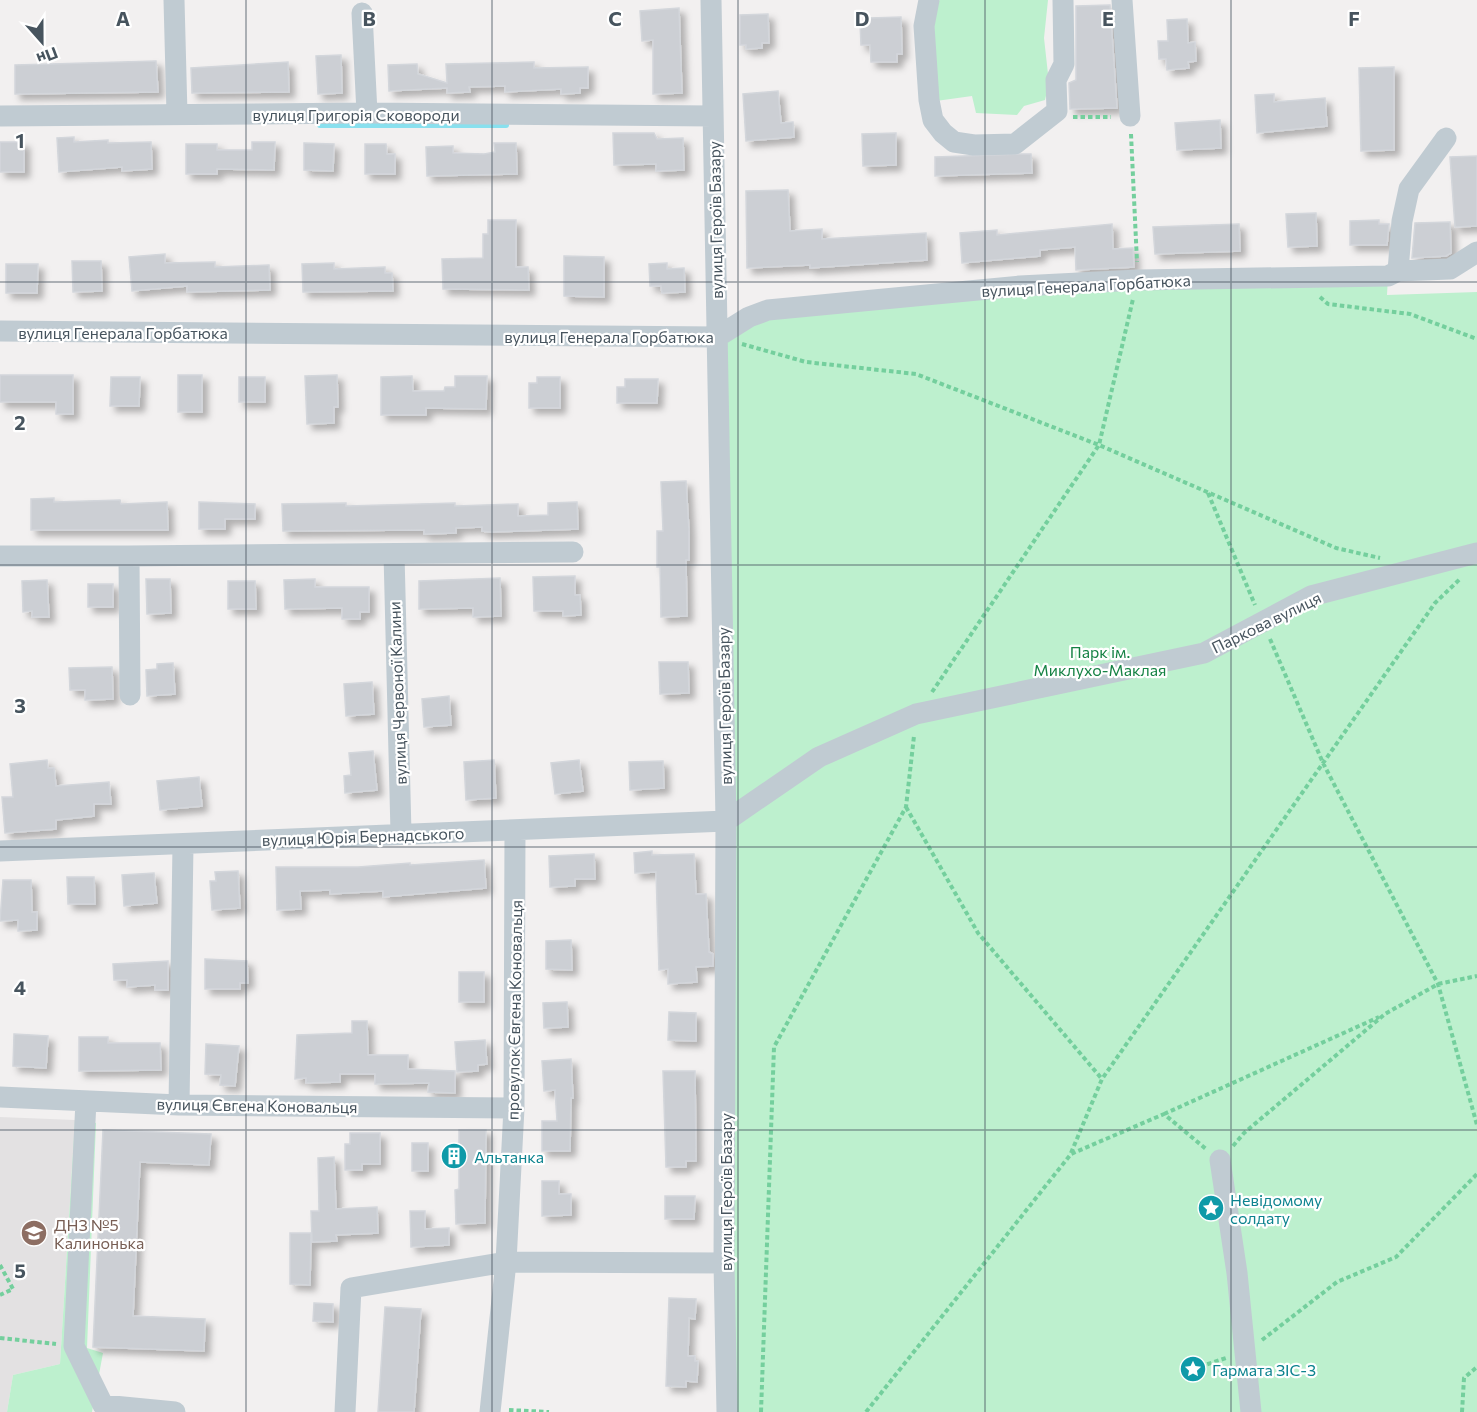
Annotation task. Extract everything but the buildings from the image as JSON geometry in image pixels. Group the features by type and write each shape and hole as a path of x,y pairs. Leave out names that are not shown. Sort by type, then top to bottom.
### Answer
{"street":[{"path":"174,0 177,114"},
{"name":"вулиця Героїв Базару","path":"711,0 726,821 724,1263 727,1412"},
{"path":"928,0 924,26 929,100 933,120 954,142 964,144 1015,144 1057,111 1056,80 1064,64 1063,0"},
{"path":"1122,0 1130,116"},
{"path":"362,13 367,113"},
{"name":"вулиця Григорія Сковороди","path":"0,116 367,113 712,116"},
{"path":"1394,273 1409,189 1446,138"},
{"name":"вулиця Генерала Горбатюка","path":"0,331 717,337 750,317 783,308 1020,286 1138,280 1299,278 1450,269 1477,252"},
{"path":"0,556 573,552"},
{"name":"вулиця Червоної Калини","path":"394,554 401,833"},
{"path":"129,556 130,695"},
{"name":"Паркова вулиця","path":"726,821 819,757 916,714 1204,653 1311,596 1473,562"},
{"name":"вулиця Юрія Бернадського","path":"0,851 726,821"},
{"name":"провулок Євгена Коновальця","path":"490,1411 506,1262 514,1108 515,830"},
{"path":"179,1105 183,845"},
{"name":"вулиця Євгена Коновальця","path":"0,1097 179,1105 514,1108"},
{"path":"86,1101 74,1346 102,1408 175,1412"},
{"path":"1220,1160 1246,1352 1251,1412"},
{"path":"345,1412 351,1288 506,1262 724,1263"}],"path":[{"path":"761,1412 774,1047 906,807 916,714 1099,445 1138,280 1130,116 1065,117 1057,111"},
{"path":"1299,278 1328,304 1410,314 1477,339"},
{"path":"717,337 806,362 916,374 1099,445 1336,548 1389,560"},
{"path":"1208,492 1323,763 1438,984 1477,1125"},
{"path":"866,1412 1071,1154 1102,1079 1435,603 1473,562"},
{"path":"906,807 978,933 1102,1079"},
{"path":"1071,1154 1385,1014 1438,984 1477,976"},
{"path":"1244,1133 1385,1014"},
{"path":"1164,1114 1220,1160"},
{"path":"1194,1369 1246,1352 1337,1282 1396,1257 1477,1174"},
{"path":"0,1265 13,1289 0,1295"},
{"path":"0,1338 74,1346"},
{"path":"1462,1412 1464,1378 1477,1366"},
{"path":"490,1411 549,1412"}],"shaded area":[{"name":"ДНЗ №5 Калинонька","path":"0,1117 75,1120 60,1364 13,1375 7,1412 0,1412"}],"green space":[{"path":"940,0 1048,0 1044,38 1049,83 1045,100 1024,106 1017,115 976,113 972,96 936,101 930,37 937,2"},
{"name":"Парк ім. Миклухо-Маклая","path":"1388,276 1387,295 1477,292 1477,1412 727,1412 722,336 768,310"},
{"path":"75,1120 96,1123 87,1348 103,1353 92,1412 7,1412 13,1375 60,1364"}],"waterway":[{"path":"320,125 506,125"}],"place":[{"name":"Альтанка","path":"454,1156"},
{"name":"Невідомому солдату","path":"1211,1208"},
{"name":"ДНЗ №5 Калинонька","path":"34,1233"},
{"name":"Гармата ЗІС-3","path":"1193,1369"}]}
